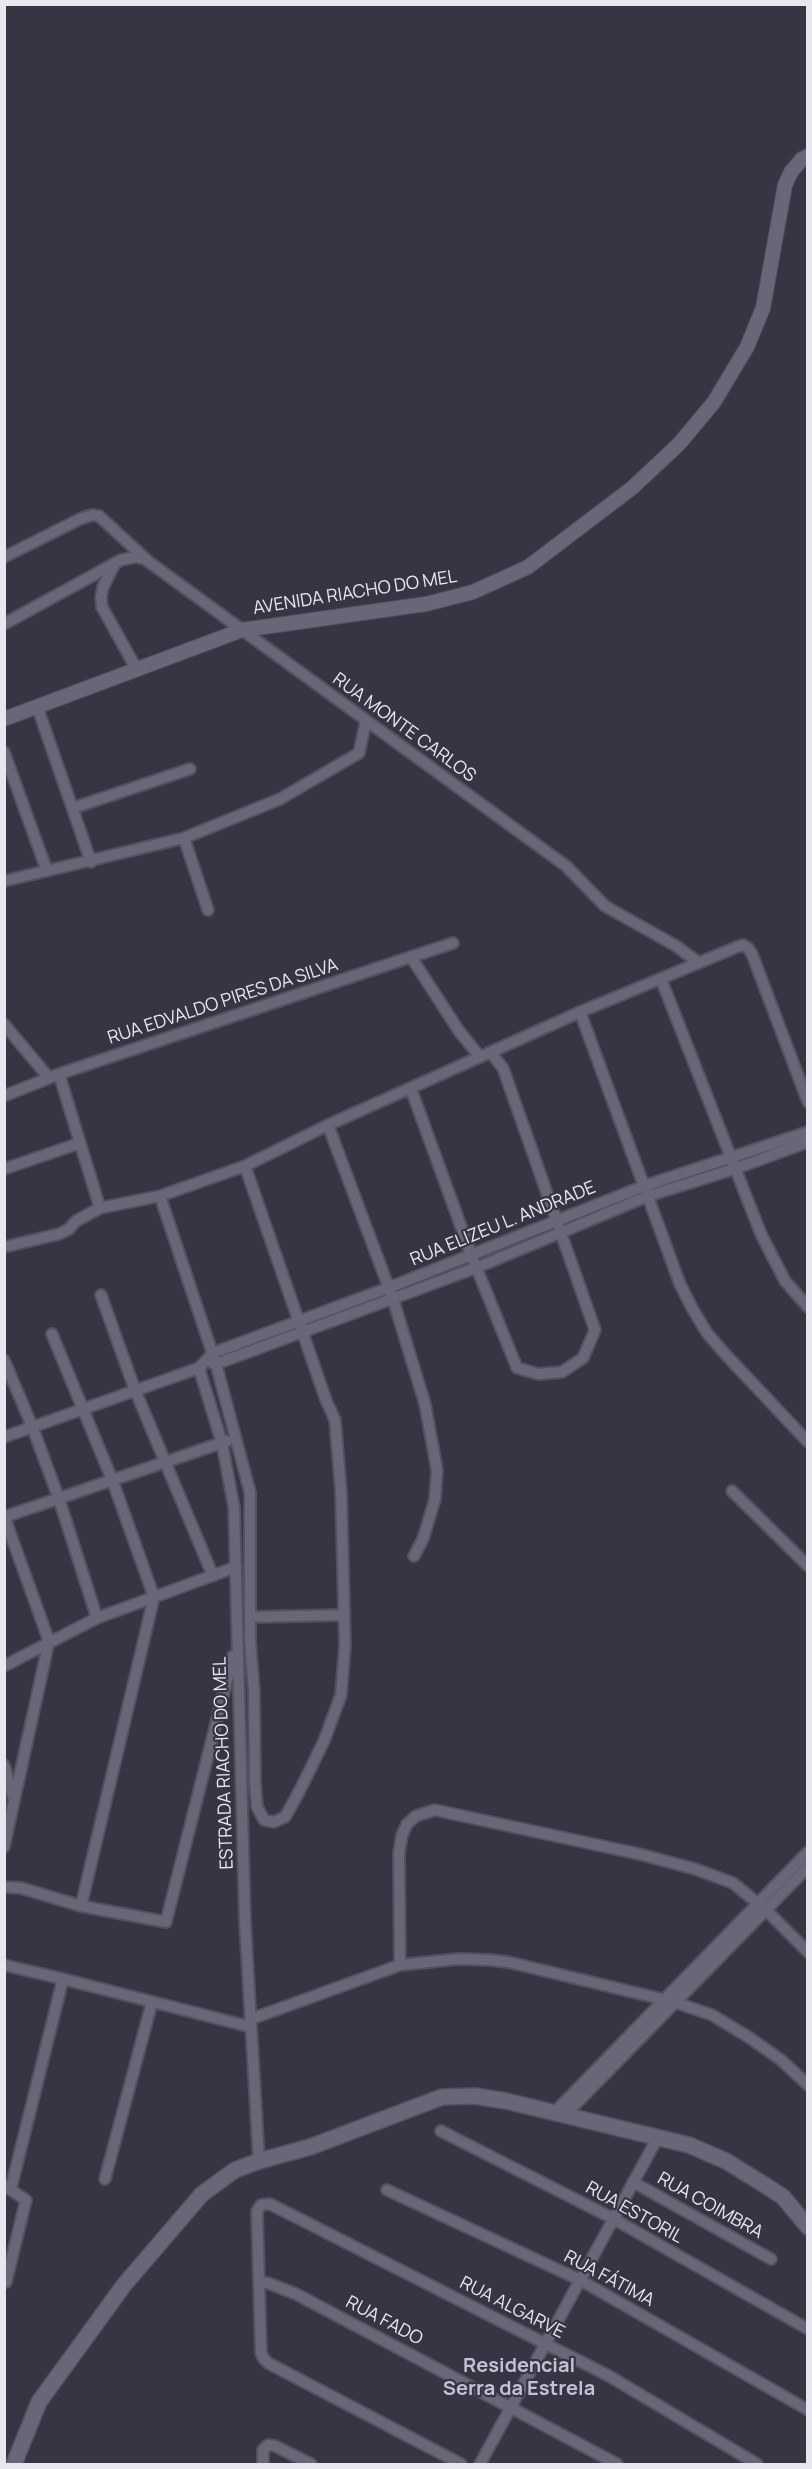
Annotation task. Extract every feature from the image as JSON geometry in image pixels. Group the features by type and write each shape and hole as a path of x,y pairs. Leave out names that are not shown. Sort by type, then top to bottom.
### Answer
{"main road":[{"path":"14,2464 39,2402 124,2285 202,2194 235,2170 310,2147 442,2097 483,2097 658,2136 709,2153 743,2170 783,2197 807,2227"}],"street":[{"name":"AVENIDA RIACHO DO MEL","path":"4,719 243,630 426,604 473,592 528,567 632,488 671,451 714,402 747,347 763,308 785,185 790,172 807,156"},
{"name":"RUA MONTE CARLOS","path":"4,557 92,515 99,516 146,559 566,866 605,906 676,946 699,963"},
{"path":"127,543 103,587 101,597 102,607 137,670"},
{"path":"4,624 118,561 136,557 146,559"},
{"path":"37,706 91,862"},
{"path":"4,882 184,838 280,799 359,753 366,721"},
{"path":"4,752 47,871"},
{"path":"73,808 190,769"},
{"path":"184,838 208,910"},
{"name":"RUA EDVALDO PIRES DA SILVA","path":"4,1096 54,1076 453,943"},
{"path":"4,1247 58,1234 100,1208 160,1196 245,1166 328,1125 580,1012 737,946 743,945 748,948 807,1101"},
{"path":"411,957 459,1031 503,1068 595,1330 583,1358 562,1372 539,1374 517,1368 471,1254 411,1089"},
{"path":"661,979 735,1163 749,1204 779,1270 807,1307"},
{"path":"580,1012 680,1284 707,1333 807,1443"},
{"path":"4,1024 54,1076 80,1143 100,1208"},
{"path":"328,1125 393,1299 425,1404 437,1470 435,1499 423,1539 414,1556"},
{"name":"RUA ELIZEU L. ANDRADE","path":"735,1163 807,1132"},
{"name":"RUA ELIZEU L. ANDRADE","path":"208,1362 299,1320 388,1288 555,1221 807,1142"},
{"path":"4,1168 80,1143"},
{"path":"245,1166 326,1400 335,1420 338,1436 344,1615 250,1617"},
{"name":"RUA ELIZEU L. ANDRADE","path":"208,1362 303,1332 478,1268 560,1233 646,1191"},
{"name":"ESTRADA RIACHO DO MEL","path":"160,1196 208,1362 235,1438 250,1492 250,1617 257,1807 264,1820 274,1822 285,1817 324,1741 341,1695 345,1645 344,1615"},
{"path":"101,1295 135,1390 213,1576"},
{"path":"52,1334 113,1482 154,1597 81,1906"},
{"path":"4,1360 59,1499 97,1618"},
{"path":"4,1437 83,1410 208,1362"},
{"name":"ESTRADA RIACHO DO MEL","path":"208,1362 234,1507 245,1916 259,2161"},
{"path":"4,1847 49,1641 5,1517 113,1482 235,1438"},
{"path":"732,1491 807,1566"},
{"path":"4,1666 97,1618 236,1567"},
{"path":"4,1887 21,1888 81,1906 166,1922 237,1641"},
{"path":"4,1765 15,1801"},
{"path":"400,1965 399,1853 402,1836 407,1824 416,1816 435,1810 664,1860 733,1883 762,1907 807,1952"},
{"path":"762,1907 807,1852"},
{"path":"559,2114 762,1907 807,1867"},
{"path":"4,1965 152,2002 251,2023 400,1965 458,1959 508,1962 669,2001 712,2015 781,2060 807,2085"},
{"path":"5,2283 26,2200 8,2187 63,1979"},
{"path":"105,2179 152,2002"},
{"name":"RUA ESTORIL","path":"441,2131 612,2218 807,2329"},
{"path":"480,2464 658,2136"},
{"name":"RUA COIMBRA","path":"633,2182 771,2259"},
{"name":"RUA FÁTIMA","path":"387,2190 580,2280 807,2410"},
{"name":"RUA ALGARVE","path":"259,2283 257,2211 265,2203 609,2376 757,2464"},
{"path":"259,2283 261,2353 268,2363 461,2464"},
{"name":"RUA FADO","path":"259,2283 268,2283 296,2294 617,2464"},
{"path":"263,2464 263,2450 268,2445 275,2446 311,2464"}],"district":[{"name":"Residencial Serra da Estrela","path":"519,2378"}]}
